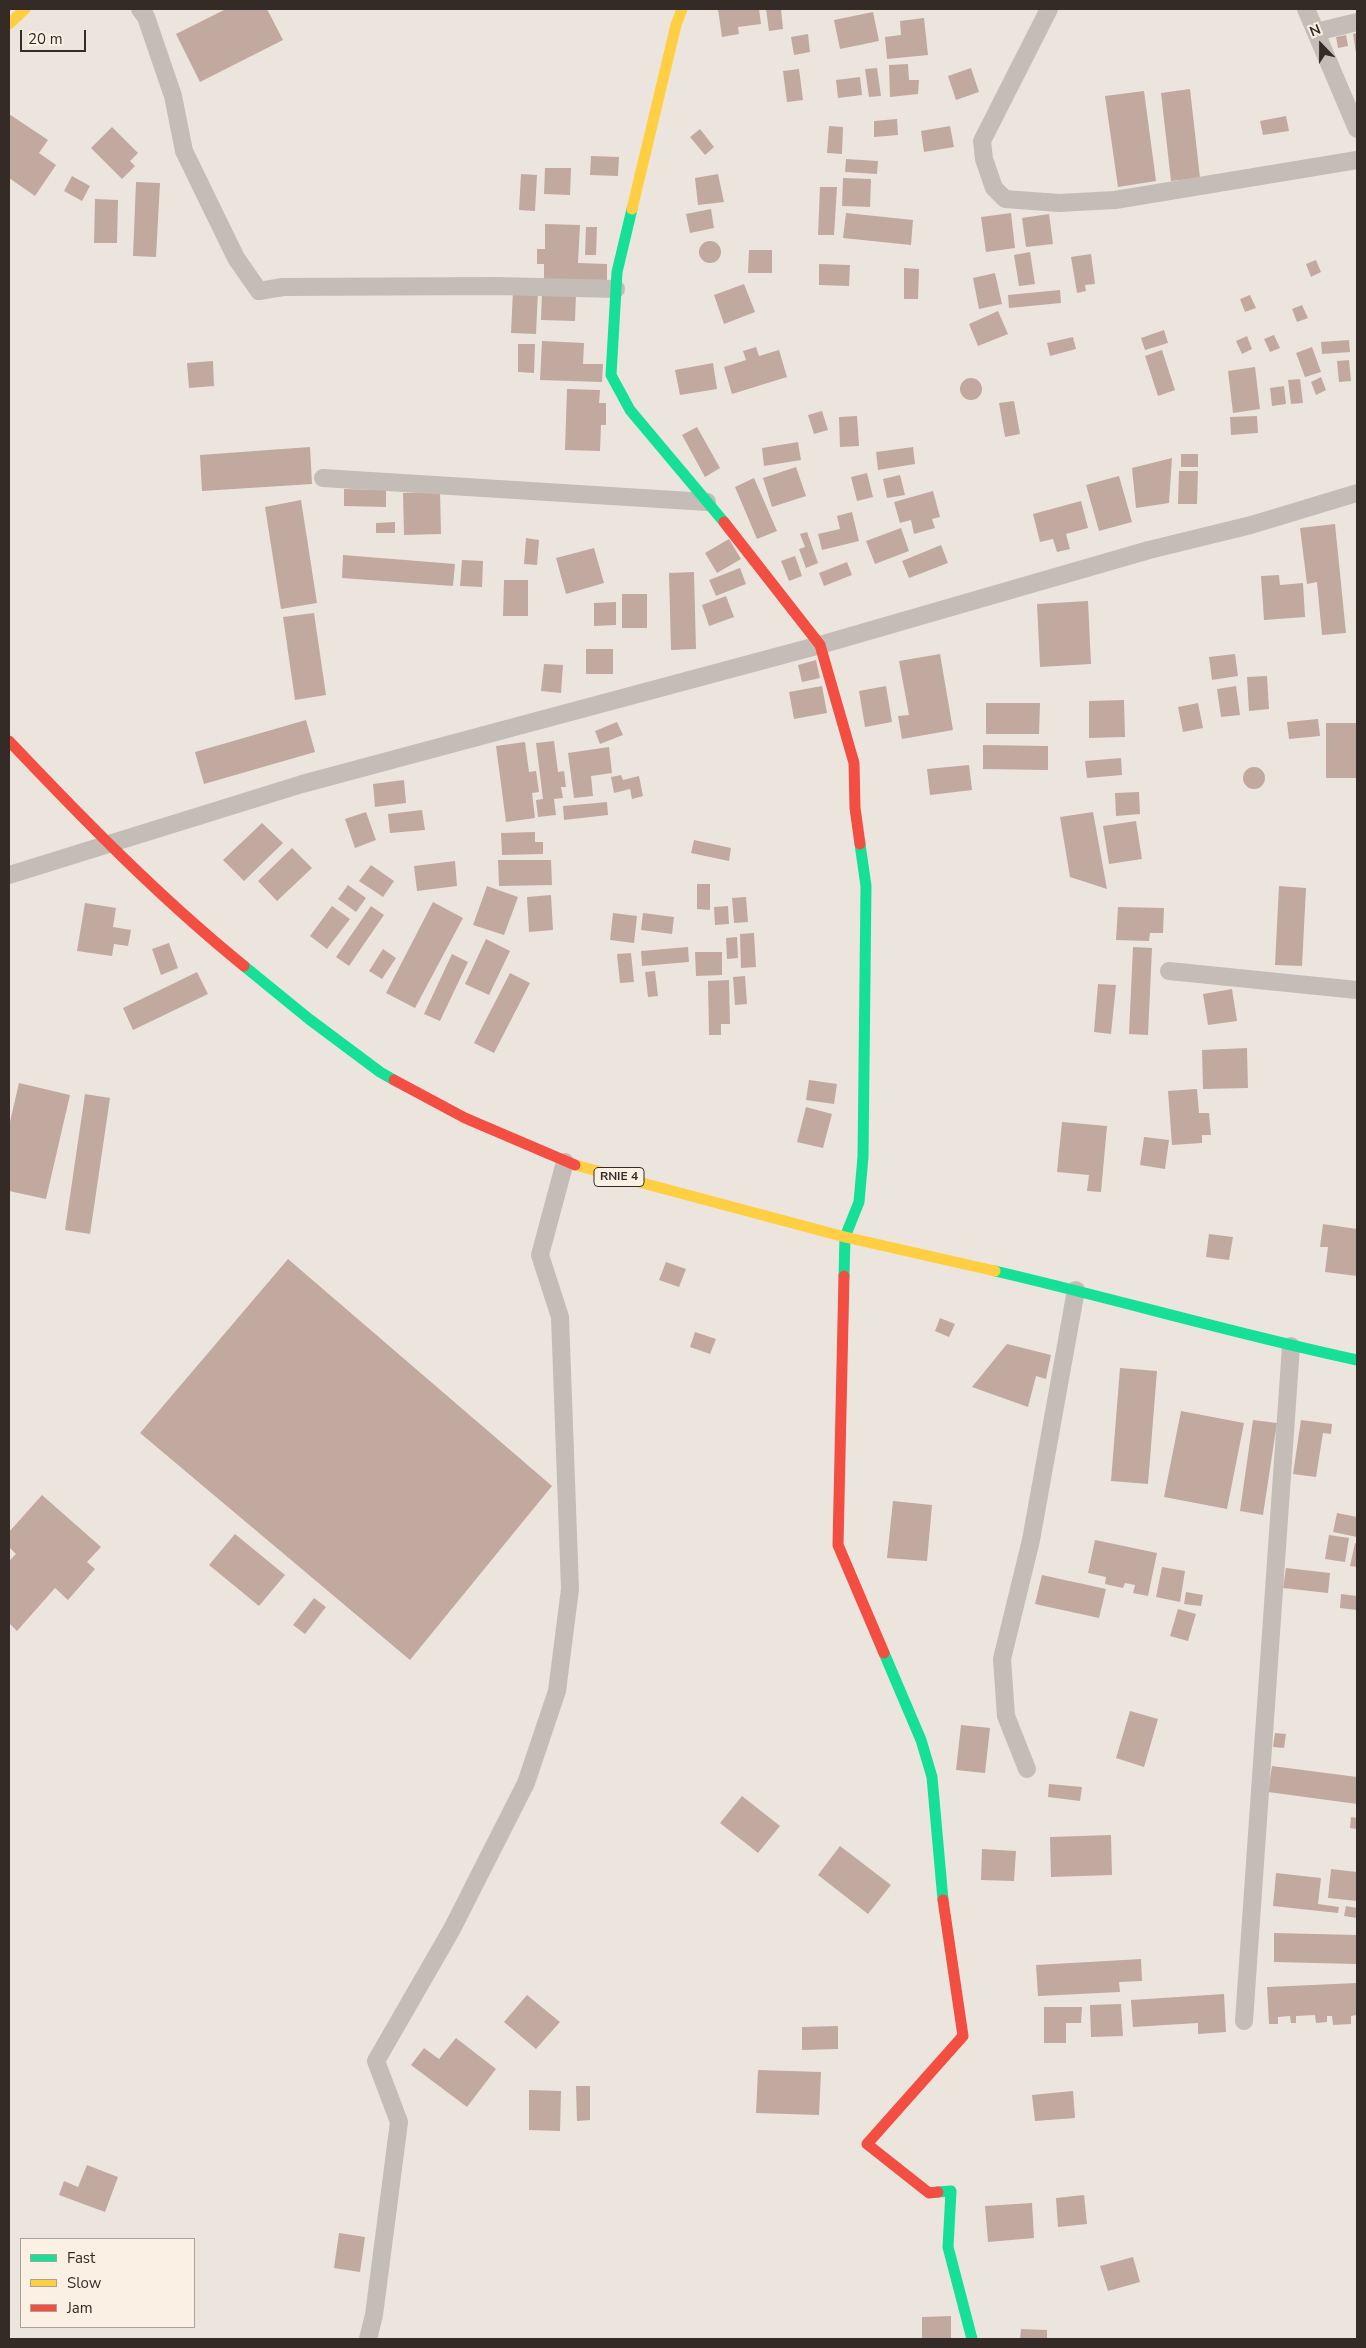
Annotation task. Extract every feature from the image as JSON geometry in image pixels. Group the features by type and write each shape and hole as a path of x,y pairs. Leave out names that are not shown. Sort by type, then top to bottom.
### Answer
{"street":[{"path":"9,24 25,9"},
{"path":"140,9 146,17 173,96 184,151 236,258 260,291 283,287 498,286 616,289"},
{"path":"682,9 674,34 617,272 611,375 630,410 754,558 820,645 854,763 856,808 866,886 863,1157 859,1202 845,1237 838,1545 921,1740 932,1778 940,1877 963,2036 867,2144 929,2193 952,2191 948,2247 972,2339"},
{"path":"1049,9 982,142 984,159 994,188 1005,199 1059,203 1115,200 1357,160"},
{"path":"1306,9 1357,129"},
{"path":"1316,32 1357,22"},
{"path":"323,478 708,502"},
{"path":"9,875 302,784 820,645 1139,552 1251,525 1357,493"},
{"name":"RNIE 4","path":"9,741 107,844 190,922 309,1019 380,1072 465,1118 566,1162 845,1237 1076,1290 1291,1346 1357,1360"},
{"path":"1169,970 1357,990"},
{"path":"368,2339 374,2316 399,2122 376,2061 452,1929 526,1783 557,1691 570,1589 560,1317 540,1255 566,1162"},
{"path":"1026,1769 1006,1716 1002,1659 1031,1540 1076,1290"},
{"path":"1244,2021 1291,1346"}],"building":[{"path":"226,9 267,9 283,40 200,82 176,34"},
{"path":"718,9 759,9 761,24 738,27 739,34 722,37"},
{"path":"766,9 781,9 783,29 769,31"},
{"path":"873,12 879,41 840,49 834,20"},
{"path":"924,18 928,55 887,59 885,37 901,35 900,21"},
{"path":"1357,33 1357,53 1356,53 1353,34"},
{"path":"808,34 810,52 794,55 791,37"},
{"path":"1346,35 1348,46 1338,48 1336,37"},
{"path":"908,64 909,80 919,80 918,94 890,97 889,65"},
{"path":"877,68 881,96 869,97 865,69"},
{"path":"971,68 979,92 956,100 948,76"},
{"path":"799,69 803,100 787,102 783,71"},
{"path":"860,77 862,95 838,98 836,80"},
{"path":"1190,89 1200,178 1171,181 1161,93"},
{"path":"1144,91 1156,181 1118,187 1105,96"},
{"path":"9,114 48,140 39,153 56,165 35,196 9,178"},
{"path":"1286,116 1289,131 1263,135 1260,121"},
{"path":"897,119 898,135 874,137 874,121"},
{"path":"829,126 843,127 842,154 827,153"},
{"path":"950,126 954,147 924,152 921,131"},
{"path":"112,127 138,153 130,161 135,166 122,179 91,148"},
{"path":"700,129 714,147 705,155 690,137"},
{"path":"591,156 619,157 618,176 590,175"},
{"path":"846,159 878,161 877,174 845,172"},
{"path":"545,168 571,168 570,195 544,194"},
{"path":"521,174 537,175 535,211 519,210"},
{"path":"718,174 724,202 698,205 695,178"},
{"path":"72,176 90,186 82,201 64,191"},
{"path":"843,178 871,179 870,207 842,206"},
{"path":"136,182 160,183 156,257 133,256"},
{"path":"820,187 837,187 834,235 818,235"},
{"path":"95,199 118,200 117,243 94,243"},
{"path":"711,209 714,228 690,233 686,214"},
{"path":"846,213 913,220 911,245 843,238"},
{"path":"1011,213 1015,248 986,252 981,217"},
{"path":"1049,214 1053,244 1026,247 1022,218"},
{"path":"545,224 580,225 578,263 607,264 607,281 544,280 544,264 537,264 537,249 545,249"},
{"path":"586,227 597,227 596,255 585,255"},
{"path":"710,241 718,244 721,252 718,260 710,263 702,260 699,252 702,244"},
{"path":"749,250 772,250 772,273 748,273"},
{"path":"1030,252 1035,284 1019,286 1014,255"},
{"path":"1091,254 1095,284 1085,285 1086,291 1077,293 1071,257"},
{"path":"1316,260 1321,272 1311,277 1306,264"},
{"path":"819,264 850,265 849,286 819,285"},
{"path":"904,268 919,269 918,299 904,299"},
{"path":"995,273 1002,304 979,309 973,278"},
{"path":"744,284 755,312 724,324 714,295"},
{"path":"513,290 538,291 536,334 511,333"},
{"path":"1060,290 1061,303 1009,308 1008,295"},
{"path":"542,292 576,294 575,321 541,320"},
{"path":"1250,295 1256,308 1245,312 1240,299"},
{"path":"1302,305 1308,318 1297,322 1292,309"},
{"path":"998,311 1008,334 978,346 969,324"},
{"path":"1164,330 1168,343 1145,350 1141,338"},
{"path":"1274,335 1280,348 1270,352 1264,339"},
{"path":"1247,336 1252,349 1242,354 1236,341"},
{"path":"1073,337 1076,349 1050,356 1047,343"},
{"path":"1349,340 1350,352 1322,354 1321,342"},
{"path":"542,341 584,343 583,364 603,364 602,382 540,380"},
{"path":"518,344 535,344 534,373 518,372"},
{"path":"756,347 759,356 779,350 787,377 732,394 724,367 746,360 743,351"},
{"path":"1312,347 1321,372 1305,377 1296,353"},
{"path":"1162,350 1175,390 1158,396 1145,356"},
{"path":"1349,360 1351,381 1339,382 1337,361"},
{"path":"213,361 214,386 189,388 187,363"},
{"path":"713,363 717,389 680,395 675,370"},
{"path":"1255,367 1260,409 1233,413 1228,371"},
{"path":"1321,377 1326,390 1316,395 1311,382"},
{"path":"971,378 979,381 982,389 979,397 971,400 963,397 960,389 963,381"},
{"path":"1300,379 1303,403 1291,404 1288,380"},
{"path":"1284,386 1286,404 1272,406 1270,388"},
{"path":"567,389 600,390 599,403 606,403 606,425 601,425 600,451 565,450"},
{"path":"1014,401 1020,434 1005,437 999,403"},
{"path":"822,411 828,430 814,434 808,415"},
{"path":"857,416 859,446 840,447 839,417"},
{"path":"1257,416 1258,433 1231,435 1230,417"},
{"path":"697,427 720,468 705,477 682,435"},
{"path":"798,442 801,460 764,466 762,448"},
{"path":"310,447 312,484 202,491 200,455"},
{"path":"913,447 915,464 878,470 876,452"},
{"path":"1181,454 1198,454 1198,467 1181,467"},
{"path":"1172,458 1169,503 1136,508 1132,468"},
{"path":"796,467 806,496 772,507 763,478"},
{"path":"1179,471 1198,471 1197,504 1178,504"},
{"path":"867,473 873,497 857,501 851,477"},
{"path":"900,475 905,495 887,498 883,479"},
{"path":"1119,476 1132,522 1099,531 1086,485"},
{"path":"754,478 777,531 757,539 735,487"},
{"path":"344,489 386,490 386,507 344,506"},
{"path":"933,491 940,517 932,519 935,528 914,534 911,520 900,523 894,502"},
{"path":"440,492 441,534 404,535 403,493"},
{"path":"301,500 317,603 281,609 265,507"},
{"path":"1081,501 1088,528 1066,534 1070,549 1057,552 1053,539 1040,542 1033,514"},
{"path":"852,512 859,541 822,550 818,534 840,529 837,516"},
{"path":"395,522 395,533 376,533 376,523"},
{"path":"1335,524 1346,633 1322,635 1317,582 1307,584 1300,528"},
{"path":"901,528 909,551 875,564 866,541"},
{"path":"807,532 818,563 806,568 799,549 805,547 800,534"},
{"path":"526,538 539,540 537,565 524,564"},
{"path":"729,539 741,559 717,573 705,553"},
{"path":"941,545 948,563 909,578 902,561"},
{"path":"594,548 604,583 566,594 556,558"},
{"path":"343,555 455,564 453,586 342,578"},
{"path":"795,556 802,576 789,581 781,561"},
{"path":"462,560 483,561 482,587 460,586"},
{"path":"847,562 852,575 824,586 819,573"},
{"path":"740,568 746,584 716,596 709,580"},
{"path":"694,572 696,649 671,650 669,573"},
{"path":"1279,575 1280,585 1303,583 1305,617 1264,620 1261,576"},
{"path":"504,580 528,580 528,616 503,616"},
{"path":"622,594 647,594 647,628 622,628"},
{"path":"726,596 734,617 709,626 702,605"},
{"path":"1088,601 1091,664 1040,667 1037,604"},
{"path":"616,602 616,625 594,626 594,603"},
{"path":"314,613 326,695 295,700 283,617"},
{"path":"586,649 613,649 613,674 586,674"},
{"path":"940,654 953,730 902,739 898,716 909,715 899,661"},
{"path":"1235,654 1238,676 1212,680 1209,657"},
{"path":"816,660 820,678 802,682 798,665"},
{"path":"544,664 563,665 561,693 541,691"},
{"path":"1267,676 1269,709 1249,711 1247,677"},
{"path":"822,686 827,713 794,719 789,692"},
{"path":"886,686 892,722 865,727 859,691"},
{"path":"1236,686 1240,715 1221,717 1217,689"},
{"path":"1124,700 1125,737 1089,738 1089,701"},
{"path":"986,703 1040,703 1039,734 986,734"},
{"path":"1198,703 1203,728 1183,732 1178,707"},
{"path":"1318,719 1320,736 1289,739 1287,722"},
{"path":"306,720 315,752 204,784 195,752"},
{"path":"617,722 623,735 600,744 595,731"},
{"path":"1326,723 1356,723 1357,778 1326,778"},
{"path":"554,741 558,772 564,771 566,787 561,787 563,798 554,799 556,815 538,817 536,800 543,799 536,743"},
{"path":"525,742 529,772 536,771 539,792 532,793 535,818 506,822 496,746"},
{"path":"983,745 1048,746 1048,770 983,769"},
{"path":"609,747 612,773 591,776 593,796 574,798 568,753"},
{"path":"1121,758 1122,775 1087,778 1085,761"},
{"path":"969,765 972,790 930,795 927,769"},
{"path":"1254,767 1262,770 1265,778 1262,786 1254,789 1246,786 1243,778 1246,770"},
{"path":"621,775 623,780 639,776 643,796 632,799 630,789 614,793 611,777"},
{"path":"404,780 406,803 375,807 373,784"},
{"path":"1139,792 1140,814 1116,816 1115,793"},
{"path":"607,802 608,815 564,820 563,806"},
{"path":"422,810 425,830 390,833 388,814"},
{"path":"366,812 376,840 355,848 345,819"},
{"path":"1093,812 1107,889 1070,877 1060,817"},
{"path":"1136,821 1142,859 1109,864 1103,826"},
{"path":"262,823 283,843 244,881 223,860"},
{"path":"535,832 535,842 543,842 543,854 502,855 501,833"},
{"path":"694,840 731,848 729,861 691,853"},
{"path":"292,848 312,868 277,901 258,881"},
{"path":"498,860 551,860 552,885 499,886"},
{"path":"455,861 457,886 417,891 414,866"},
{"path":"371,865 394,881 383,897 359,881"},
{"path":"697,884 710,884 710,910 697,909"},
{"path":"348,885 366,898 356,912 338,899"},
{"path":"487,886 518,897 504,935 473,925"},
{"path":"1279,886 1306,888 1302,966 1275,965"},
{"path":"551,895 553,930 529,932 527,897"},
{"path":"746,897 748,922 734,923 732,898"},
{"path":"433,902 463,918 415,1008 386,993"},
{"path":"85,903 116,908 113,927 131,930 128,946 114,944 112,956 77,951"},
{"path":"332,906 350,919 327,949 310,936"},
{"path":"371,906 384,915 349,966 336,957"},
{"path":"728,906 729,924 715,925 714,907"},
{"path":"1118,907 1164,908 1163,933 1150,933 1149,941 1116,940"},
{"path":"613,913 637,916 634,943 610,940"},
{"path":"643,913 674,917 672,934 641,930"},
{"path":"754,933 756,967 741,968 740,934"},
{"path":"737,937 738,958 727,959 726,938"},
{"path":"486,939 510,951 489,995 465,984"},
{"path":"169,943 178,968 161,975 152,949"},
{"path":"688,947 689,962 642,966 641,951"},
{"path":"1133,947 1152,948 1148,1035 1129,1034"},
{"path":"383,949 396,958 382,979 369,971"},
{"path":"695,952 722,952 722,975 696,976"},
{"path":"631,953 634,982 620,983 617,954"},
{"path":"452,954 468,962 440,1021 424,1014"},
{"path":"655,971 658,996 648,997 645,972"},
{"path":"197,972 208,994 133,1030 123,1008"},
{"path":"510,973 530,983 494,1053 474,1043"},
{"path":"745,976 747,1004 735,1005 733,977"},
{"path":"729,980 730,1024 721,1024 721,1035 709,1035 708,981"},
{"path":"1098,984 1116,985 1111,1034 1094,1032"},
{"path":"1232,989 1237,1021 1208,1025 1203,994"},
{"path":"1247,1048 1248,1088 1203,1089 1202,1050"},
{"path":"809,1080 837,1084 834,1104 806,1100"},
{"path":"19,1083 70,1095 46,1199 9,1191 9,1126"},
{"path":"1197,1089 1199,1113 1209,1113 1211,1135 1202,1135 1202,1143 1172,1145 1168,1091"},
{"path":"85,1094 110,1098 90,1234 65,1230"},
{"path":"806,1107 832,1114 823,1148 797,1142"},
{"path":"1062,1122 1107,1126 1101,1192 1087,1191 1089,1175 1057,1172"},
{"path":"1144,1137 1169,1140 1165,1169 1140,1165"},
{"path":"1323,1224 1357,1229 1357,1276 1325,1272 1328,1247 1320,1247"},
{"path":"1209,1234 1233,1237 1229,1260 1206,1257"},
{"path":"288,1259 552,1486 410,1660 140,1433"},
{"path":"666,1262 686,1269 679,1287 659,1280"},
{"path":"940,1318 955,1324 949,1337 935,1331"},
{"path":"695,1332 716,1339 710,1354 690,1347"},
{"path":"1007,1344 1051,1355 1046,1379 1036,1376 1028,1407 972,1387"},
{"path":"1120,1368 1157,1371 1148,1484 1111,1481"},
{"path":"1181,1411 1244,1423 1227,1509 1164,1497"},
{"path":"1253,1420 1277,1423 1263,1515 1240,1511"},
{"path":"1301,1420 1332,1424 1331,1434 1323,1433 1316,1477 1293,1474"},
{"path":"42,1495 101,1547 87,1562 95,1569 68,1600 55,1588 17,1631 9,1623 9,1561 16,1554 9,1547 9,1532"},
{"path":"893,1501 932,1505 927,1561 887,1558"},
{"path":"1337,1513 1357,1517 1357,1537 1333,1532"},
{"path":"235,1534 285,1575 259,1606 209,1565"},
{"path":"1329,1535 1349,1538 1345,1562 1325,1559"},
{"path":"1095,1540 1157,1553 1148,1596 1133,1593 1135,1585 1125,1583 1123,1588 1105,1584 1106,1577 1088,1573"},
{"path":"1355,1543 1357,1544 1357,1567 1350,1566"},
{"path":"1162,1567 1185,1571 1180,1602 1156,1597"},
{"path":"1286,1568 1330,1573 1328,1593 1283,1588"},
{"path":"1042,1575 1106,1589 1099,1618 1035,1604"},
{"path":"1186,1592 1203,1595 1201,1606 1184,1604"},
{"path":"1341,1594 1357,1596 1357,1610 1340,1608"},
{"path":"314,1598 326,1607 305,1634 293,1625"},
{"path":"1178,1609 1196,1614 1188,1641 1170,1636"},
{"path":"1130,1711 1158,1719 1144,1767 1116,1758"},
{"path":"961,1725 990,1728 985,1773 956,1770"},
{"path":"1275,1733 1286,1734 1284,1748 1273,1747"},
{"path":"1272,1766 1357,1777 1357,1804 1268,1792"},
{"path":"1049,1784 1082,1787 1080,1801 1048,1797"},
{"path":"742,1796 780,1826 758,1853 720,1823"},
{"path":"1351,1817 1357,1818 1357,1829 1350,1828"},
{"path":"1111,1835 1112,1875 1051,1877 1050,1837"},
{"path":"840,1846 891,1885 868,1914 818,1875"},
{"path":"982,1849 1016,1851 1014,1881 981,1880"},
{"path":"1331,1869 1357,1872 1357,1901 1328,1898"},
{"path":"1276,1873 1321,1878 1318,1904 1339,1907 1338,1913 1273,1906"},
{"path":"1346,1906 1357,1908 1357,1918 1344,1916"},
{"path":"1274,1933 1357,1935 1356,1964 1274,1962"},
{"path":"1141,1959 1142,1981 1119,1982 1120,1992 1038,1996 1036,1965"},
{"path":"1357,1983 1357,2015 1351,2016 1351,2024 1333,2025 1332,2016 1327,2016 1327,2022 1316,2023 1315,2015 1296,2016 1296,2023 1291,2023 1290,2016 1278,2017 1278,2024 1269,2024 1267,1987"},
{"path":"1224,1994 1226,2032 1198,2034 1198,2023 1133,2027 1131,2000"},
{"path":"527,1995 560,2022 536,2049 504,2022"},
{"path":"1121,2004 1123,2036 1091,2037 1090,2005"},
{"path":"1044,2007 1082,2007 1081,2023 1066,2023 1066,2043 1044,2043"},
{"path":"838,2026 838,2049 802,2050 802,2027"},
{"path":"456,2038 496,2069 467,2107 411,2065 424,2048 439,2059"},
{"path":"758,2070 821,2072 819,2115 756,2113"},
{"path":"576,2086 590,2086 590,2120 577,2121"},
{"path":"529,2090 561,2091 560,2131 529,2130"},
{"path":"1073,2091 1075,2118 1035,2121 1032,2095"},
{"path":"87,2165 118,2177 105,2212 59,2195 64,2181 78,2187"},
{"path":"1084,2195 1087,2224 1058,2227 1056,2198"},
{"path":"1032,2203 1034,2238 988,2242 985,2206"},
{"path":"339,2233 365,2237 360,2272 334,2268"},
{"path":"1133,2257 1140,2282 1108,2291 1100,2266"},
{"path":"951,2316 951,2339 922,2339 922,2317"},
{"path":"1021,2329 1047,2330 1047,2339 1020,2339"}],"traffic: fast":[{"path":"632,209 617,272 611,375 630,410 724,522"},
{"path":"844,1276 845,1237 859,1202 863,1157 866,886 860,844"},
{"path":"244,966 309,1019 380,1072 394,1080"},
{"path":"995,1271 1357,1360"},
{"path":"884,1653 921,1740 932,1777 943,1900"},
{"path":"938,2192 951,2191 948,2247 972,2339"}],"traffic: slow":[{"path":"9,24 25,9"},
{"path":"632,209 676,25 682,9"},
{"path":"575,1165 845,1237 995,1271"}],"traffic: jam":[{"path":"724,522 820,645 854,763 855,808 860,844"},
{"path":"9,741 152,885 212,940 244,966"},
{"path":"394,1080 465,1118 575,1165"},
{"path":"844,1276 838,1545 884,1653"},
{"path":"938,2192 929,2193 867,2144 963,2036 943,1900"}]}
